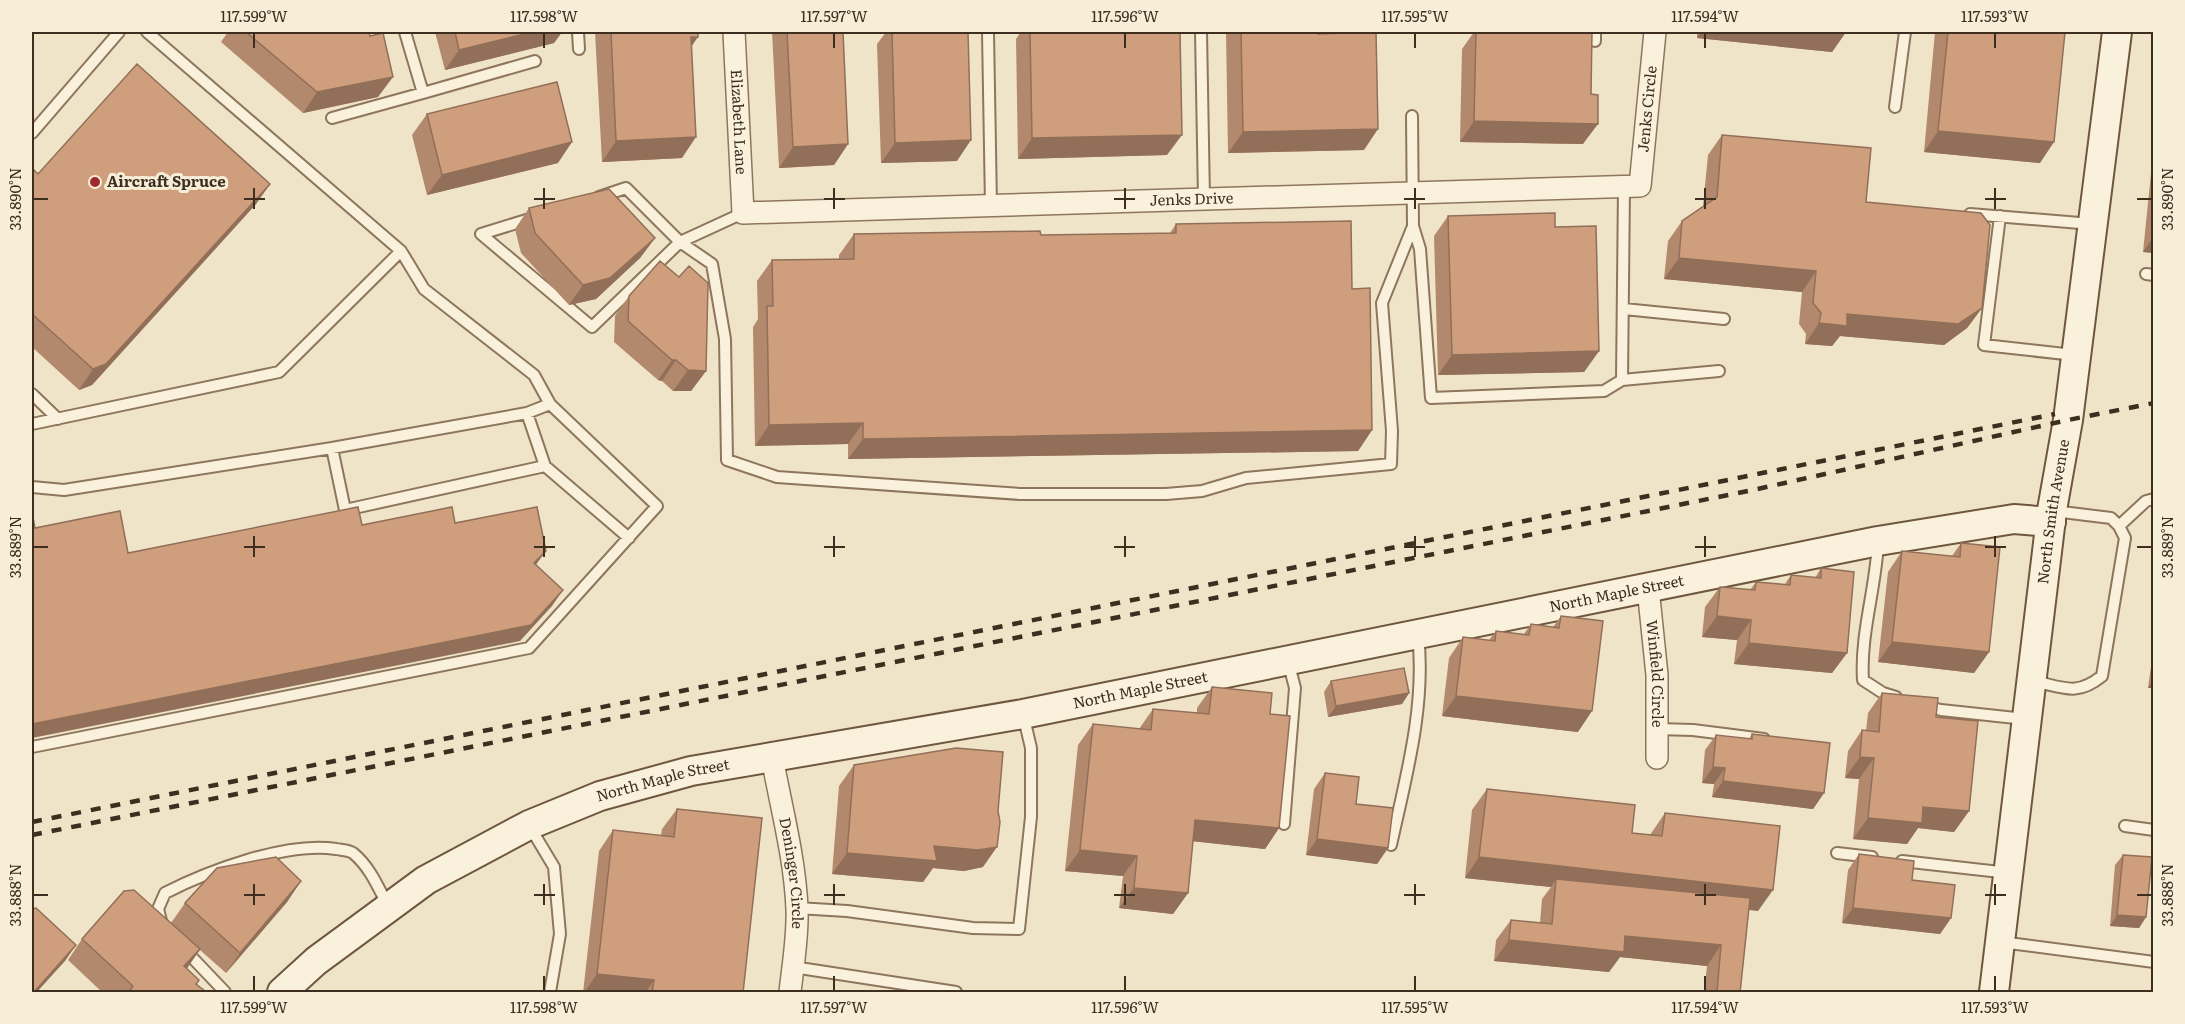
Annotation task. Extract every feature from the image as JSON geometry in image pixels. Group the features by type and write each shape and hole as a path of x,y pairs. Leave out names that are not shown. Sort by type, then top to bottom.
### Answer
{"main road":[{"name":"North Smith Avenue","path":"1994,993 2052,516 2068,420 2117,32"},
{"name":"North Maple Street","path":"282,993 316,961 426,880 529,825 600,796 692,771 1023,714 1878,541 2014,519 2052,516"}],"street":[{"name":"Elizabeth Lane","path":"734,32 743,213"},
{"name":"Jenks Circle","path":"1632,186 1655,32"},
{"name":"Jenks Drive","path":"743,213 1632,186"},
{"name":"Winfield Circle","path":"1648,588 1657,675 1657,758"},
{"name":"Deninger Circle","path":"772,757 794,877 797,908 797,939 790,993"}],"lane":[{"path":"32,134 119,32"},
{"path":"32,747 529,648 657,506 550,404 534,375 424,290 401,251 147,32"},
{"path":"405,32 423,93"},
{"path":"578,32 579,49"},
{"path":"988,32 991,206"},
{"path":"1201,32 1204,199"},
{"path":"1895,107 1905,32"},
{"path":"332,118 535,61"},
{"path":"1412,116 1413,226 1420,249 1431,398 1604,391 1622,380 1719,370"},
{"path":"1622,380 1632,186"},
{"path":"592,199 626,188 680,242 712,264 725,339 727,460 777,477 1020,494 1166,494 1202,490 1246,478 1390,464 1392,431 1382,303 1413,226"},
{"path":"1955,212 2092,224"},
{"path":"548,213 481,234 592,327 680,242 743,213"},
{"path":"2000,216 1984,345 2075,355"},
{"path":"32,424 279,372 401,251"},
{"path":"1624,309 1724,319"},
{"path":"32,394 58,418"},
{"path":"32,487 64,490 332,448 527,413 550,404"},
{"path":"527,413 545,466 629,538"},
{"path":"332,448 345,510 545,466"},
{"path":"2120,526 2146,501 2154,499"},
{"path":"2033,681 2074,690 2088,687 2102,676 2125,538 2120,526 2111,518 2052,516"},
{"path":"1878,541 1876,573 1862,662 1863,680 1883,693 1941,710 2028,719"},
{"path":"1390,845 1407,773 1417,706 1421,665 1418,635"},
{"path":"1284,824 1295,688 1288,660"},
{"path":"797,908 847,910 973,928 1019,929 1031,817 1031,748 1023,714"},
{"path":"1657,729 1693,730 1774,740"},
{"path":"529,825 554,867 560,933 550,993"},
{"path":"2125,826 2154,830"},
{"path":"225,993 162,926 158,909 165,893 194,878 266,855 324,847 351,851 370,870 388,906"},
{"path":"1837,853 2009,873"},
{"path":"2000,942 2154,962"},
{"path":"793,967 956,993"}],"building":[{"path":"246,32 369,32 370,36 383,33 393,77 317,92"},
{"path":"455,32 532,32 459,50"},
{"path":"611,32 698,32 698,37 691,37 696,137 616,141"},
{"path":"787,32 843,32 848,144 793,147"},
{"path":"892,32 968,32 971,140 895,143"},
{"path":"1030,32 1180,32 1182,135 1032,138"},
{"path":"1241,32 1318,32 1318,34 1376,32 1378,129 1243,132"},
{"path":"1476,32 1592,32 1591,94 1598,95 1598,124 1474,121"},
{"path":"1948,32 2065,32 2054,142 1938,131"},
{"path":"137,64 270,184 106,364 93,369 32,314 32,168 38,174"},
{"path":"557,82 572,142 442,175 427,114"},
{"path":"1722,135 1871,148 1866,202 1981,213 1990,225 1982,308 1958,324 1847,314 1847,326 1819,323 1821,313 1813,303 1816,271 1679,258 1682,221 1717,197"},
{"path":"609,189 655,238 610,278 583,285 535,233 529,208"},
{"path":"1555,213 1555,227 1596,226 1599,351 1452,355 1448,216"},
{"path":"1351,221 1352,289 1370,288 1372,430 863,439 863,423 769,425 767,306 773,306 772,260 854,259 854,234 1040,231 1041,235 1176,233 1176,224"},
{"path":"660,261 679,277 689,266 708,283 706,371 688,370 676,360 672,360 628,321 629,296"},
{"path":"358,507 362,525 452,507 455,523 537,507 546,551 534,563 563,590 531,625 32,724 32,513 35,528 120,511 128,553"},
{"path":"1961,543 2000,547 1989,652 1892,642 1902,551 1960,557"},
{"path":"1821,568 1854,572 1847,653 1749,643 1751,620 1717,616 1720,587 1755,590 1756,582 1790,585 1791,575 1821,578"},
{"path":"1561,616 1603,621 1592,711 1456,696 1463,637 1495,641 1496,631 1529,635 1531,624 1559,628"},
{"path":"1404,668 1409,693 1336,706 1331,681"},
{"path":"1212,687 1272,693 1270,714 1290,716 1279,828 1195,820 1188,893 1134,888 1137,856 1080,850 1093,724 1151,730 1153,709 1209,714"},
{"path":"1882,693 1938,698 1936,717 1978,721 1969,811 1923,807 1922,823 1868,818 1874,758 1860,757 1862,730 1879,732"},
{"path":"1752,734 1830,743 1824,793 1723,781 1725,768 1713,767 1716,735 1752,739"},
{"path":"956,748 1003,752 997,847 978,850 934,846 937,861 847,853 854,765"},
{"path":"1325,773 1359,777 1356,804 1393,808 1388,848 1317,839"},
{"path":"1487,789 1635,805 1632,833 1662,836 1665,813 1780,826 1773,890 1479,857"},
{"path":"677,809 762,818 743,993 652,993 654,980 597,974 613,830 674,837"},
{"path":"1859,854 1914,861 1912,880 1955,885 1951,918 1853,908"},
{"path":"2123,855 2152,857 2146,917 2117,915"},
{"path":"276,857 301,881 240,953 185,903 217,868"},
{"path":"1556,879 1750,898 1740,993 1717,992 1721,945 1625,936 1624,952 1509,940 1511,920 1552,924"},
{"path":"134,890 200,949 184,966 199,980 196,984 205,991 203,993 128,993 133,986 82,939 124,891"},
{"path":"36,908 76,945 32,993 32,909"}],"railway":[{"path":"32,835 1753,490 2154,403"},
{"path":"32,822 2055,414"}],"place":[{"name":"Aircraft Spruce","path":"95,182"}]}
